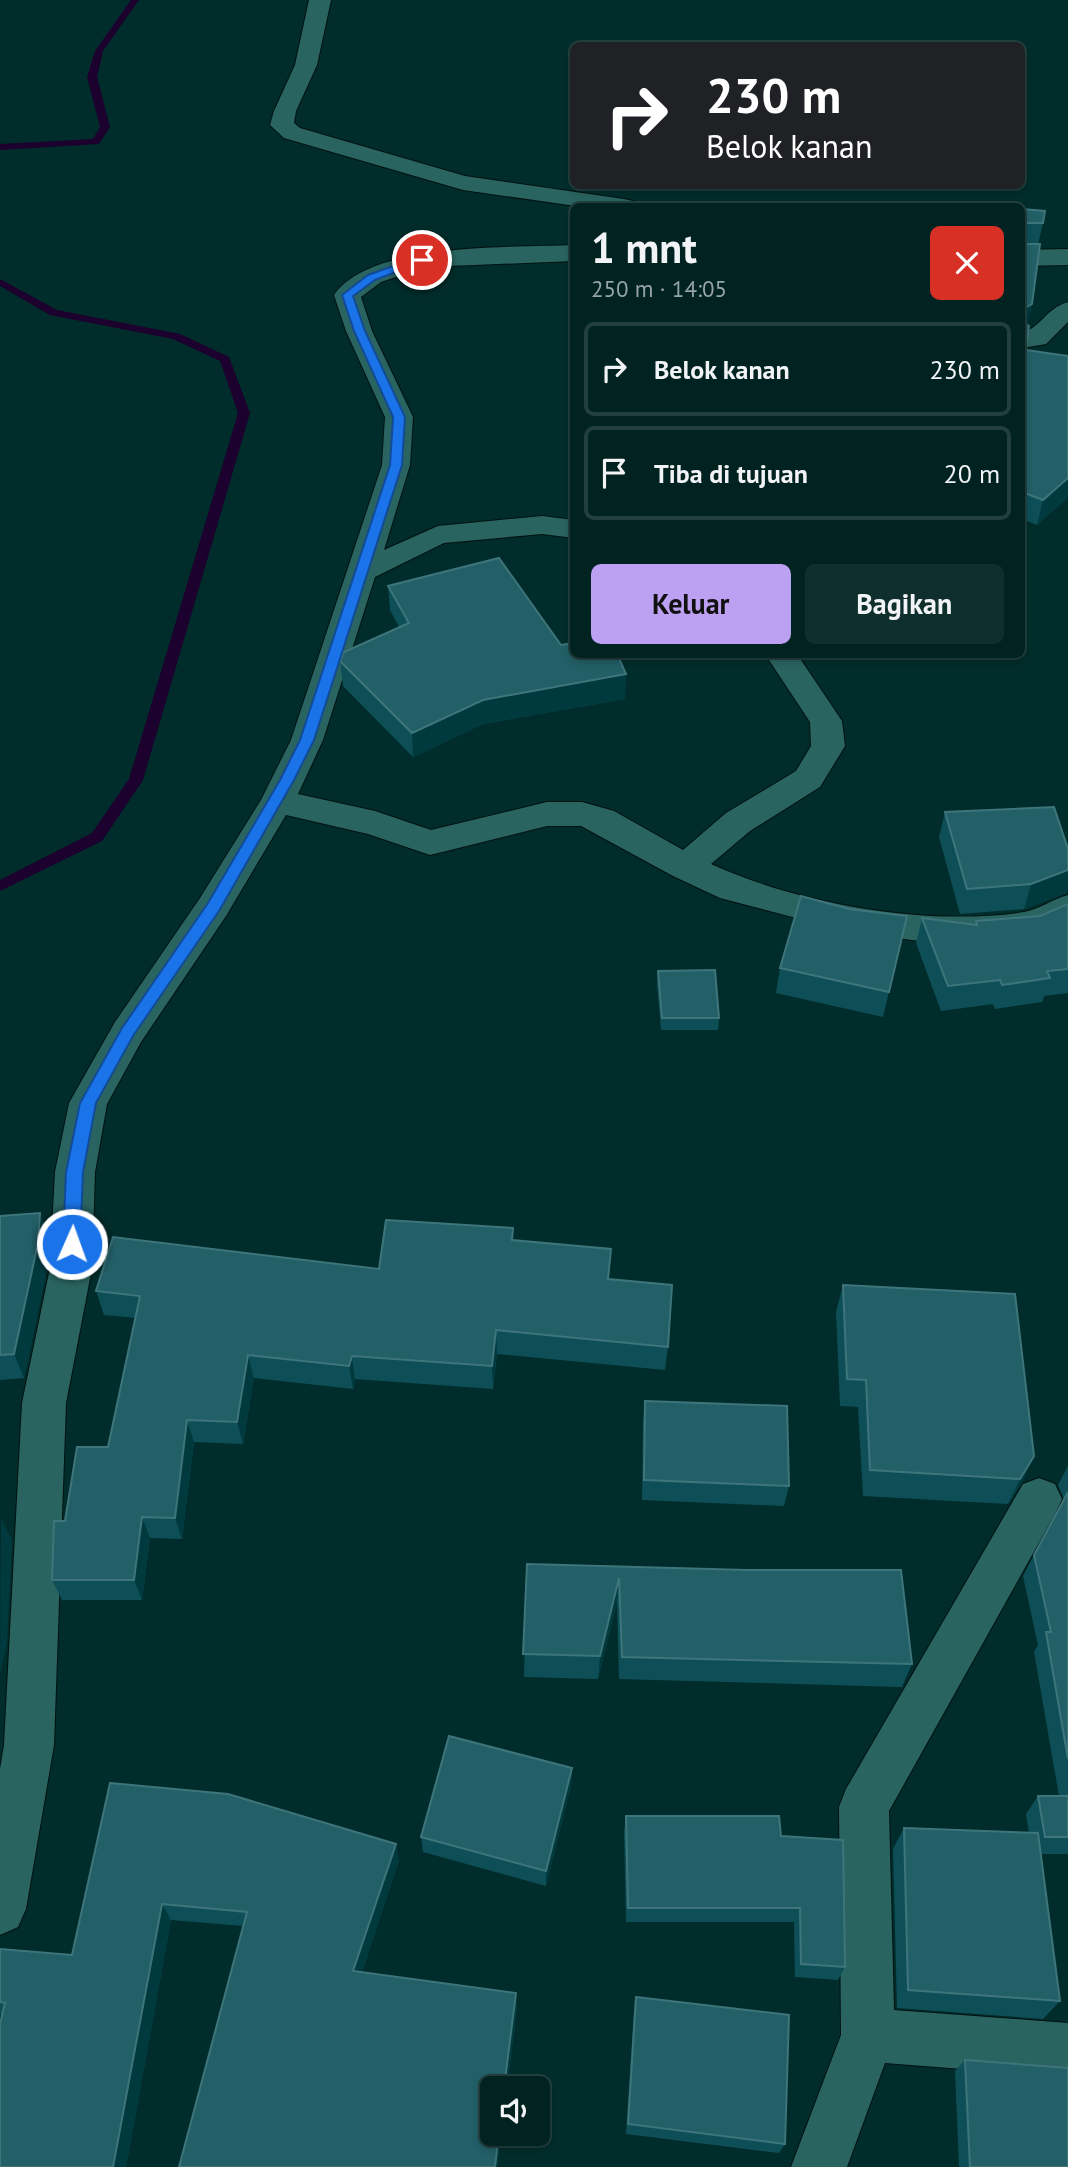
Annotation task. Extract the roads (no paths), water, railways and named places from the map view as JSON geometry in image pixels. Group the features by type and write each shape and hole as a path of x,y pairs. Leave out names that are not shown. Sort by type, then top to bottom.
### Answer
{"street":[{"path":"320,0 306,65 285,111 282,125 292,133 463,183 603,203"},
{"path":"0,1909 29,1745 44,1403 71,1268 75,1172 88,1103 128,1032 213,907 278,801 307,740 396,465 399,417 359,331 347,295 372,277 422,260 570,253"},
{"path":"1025,258 1068,257"},
{"path":"1025,340 1037,338 1068,310"},
{"path":"362,572 438,535 542,525 570,528"},
{"path":"685,867 738,822 808,779 828,746 826,721 783,658"},
{"path":"278,801 375,823 430,842 547,814 582,814 602,820 685,867 733,889 845,918 949,932 1032,925 1068,908"},
{"path":"819,2167 868,2035 864,1807 1039,1499"},
{"path":"868,2035 1068,2050"}],"waterway":[{"path":"0,147 96,142 105,127 92,77 99,51 135,0"},
{"path":"0,282 54,313 176,336 225,359 244,413 136,780 97,837 0,886"}]}
